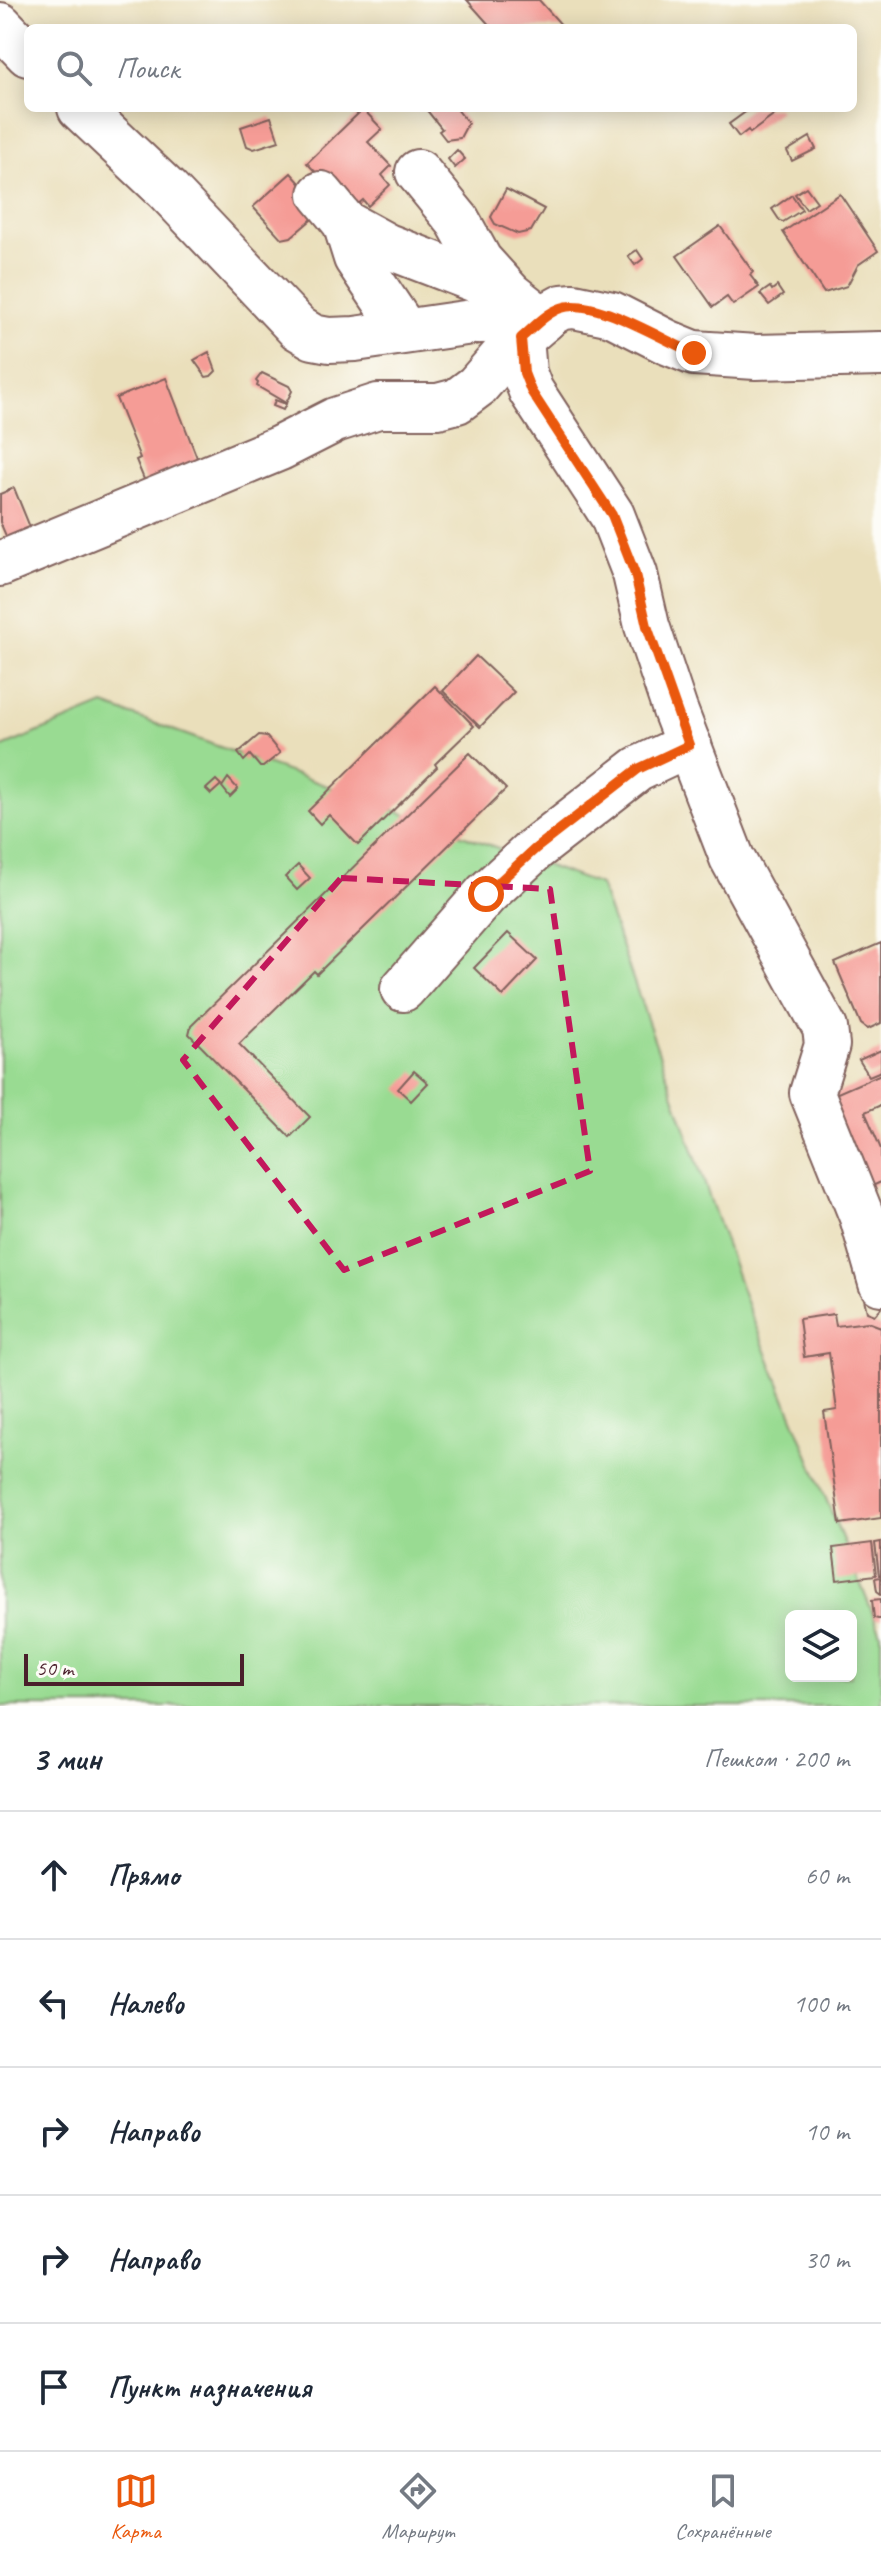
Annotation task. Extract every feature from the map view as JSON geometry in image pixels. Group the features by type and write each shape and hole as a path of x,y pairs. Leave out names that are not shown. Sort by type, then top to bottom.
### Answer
{"street":[{"path":"0,25 24,50"},
{"path":"84,112 167,190 298,328 313,337 329,340 525,317 574,306 612,314 694,353 756,357 881,354"},
{"path":"418,172 458,221 480,261 525,317 524,373 531,391 612,515 635,574 647,626 732,858 825,1028 827,1045 812,1093 862,1217 881,1283"},
{"path":"405,331 356,258 333,209 387,246 525,317"},
{"path":"0,564 280,448 335,420 378,406 438,406 457,401 477,386 509,349 525,317"},
{"path":"403,989 486,894 535,849 638,769 689,745"}],"highlighted area":[{"path":"341,878 550,889 590,1171 344,1270 183,1060"}],"green space":[{"path":"104,705 600,885 748,1307 881,1634 881,1706 0,1706 0,748"}],"building":[{"path":"467,0 539,0 560,24 488,24"},
{"path":"360,112 366,112 382,129 368,142 391,166 382,175 390,185 368,206 363,200 351,210 307,163"},
{"path":"428,112 459,112 468,123 460,138 446,140 439,131 442,129"},
{"path":"746,112 779,112 750,133 748,130 739,137 729,124"},
{"path":"271,117 279,141 254,149 247,146 241,127"},
{"path":"810,137 816,149 792,161 787,151"},
{"path":"457,150 465,159 455,168 448,159"},
{"path":"291,173 318,203 318,214 291,237 282,239 253,207"},
{"path":"806,187 817,202 806,209 795,194"},
{"path":"506,189 544,209 531,231 518,234 495,224 491,217"},
{"path":"840,194 878,251 858,265 847,286 824,293 783,232"},
{"path":"792,195 802,210 780,221 772,209"},
{"path":"720,226 753,272 750,275 759,287 733,305 727,297 713,307 677,256"},
{"path":"637,250 643,259 635,265 628,256"},
{"path":"777,286 783,295 769,305 760,294"},
{"path":"209,352 216,371 206,377 194,360"},
{"path":"262,373 289,386 292,391 286,403 257,386 256,381"},
{"path":"166,378 201,468 148,489 136,460 140,458 116,398"},
{"path":"275,400 286,404 283,410 273,406"},
{"path":"14,488 32,532 9,543 0,522 0,494"},
{"path":"476,656 514,692 480,727 443,691"},
{"path":"435,686 474,726 358,845 329,815 320,824 308,811"},
{"path":"259,735 266,736 280,753 263,767 250,755 244,761 238,753"},
{"path":"470,753 506,789 317,974 314,971 239,1044 310,1117 290,1137 189,1034 191,1026"},
{"path":"228,778 238,789 230,797 222,787"},
{"path":"216,780 221,785 211,794 206,789"},
{"path":"298,865 310,878 297,890 285,877"},
{"path":"508,933 537,960 503,996 474,968"},
{"path":"881,943 881,1023 868,1029 861,1024 835,963"},
{"path":"881,1050 881,1071 869,1076 859,1060"},
{"path":"414,1071 428,1083 411,1101 398,1089"},
{"path":"881,1074 881,1105 865,1112 881,1149 881,1182 866,1189 826,1098"},
{"path":"870,1260 881,1308 875,1315 867,1312 856,1264"},
{"path":"834,1314 836,1326 868,1322 881,1327 881,1518 840,1524 824,1412 837,1410 829,1353 804,1357 799,1319"},
{"path":"881,1542 881,1575 879,1575 875,1543"},
{"path":"872,1543 876,1575 837,1580 833,1548"},
{"path":"881,1577 881,1594 877,1591 875,1578"},
{"path":"881,1599 881,1619 874,1618 872,1600"}],"route":[{"path":"486,894 535,849 638,769 689,745 647,626 635,574 612,515 531,391 524,373 521,338 551,313 562,307 574,306 612,314 694,353"}]}
